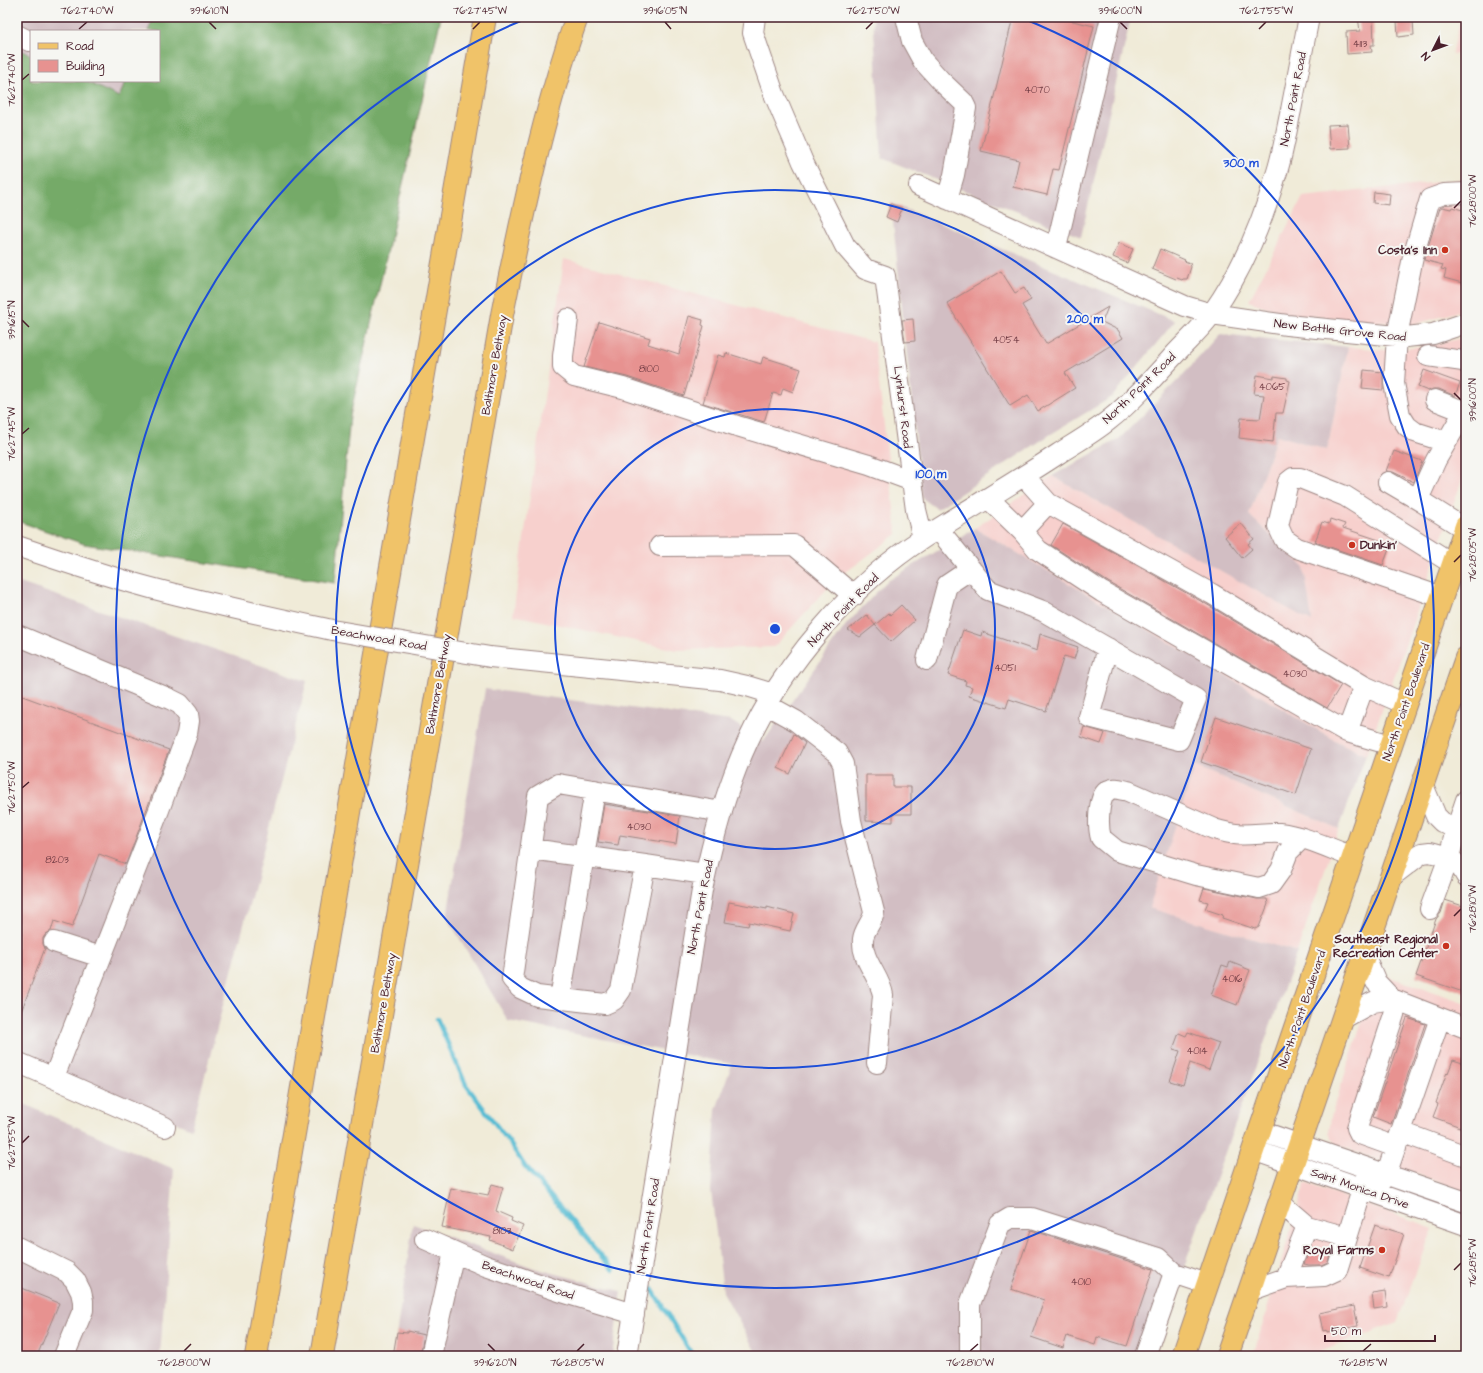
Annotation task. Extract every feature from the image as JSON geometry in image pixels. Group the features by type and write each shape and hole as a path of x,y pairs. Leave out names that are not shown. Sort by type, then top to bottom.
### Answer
{"main road":[{"path":"256,1356 485,17"},
{"name":"Baltimore Beltway","path":"322,1356 502,315 520,222 556,83 577,17"},
{"name":"North Point Boulevard","path":"1183,1356 1466,527"},
{"path":"1227,1356 1295,1154 1392,876 1422,783 1465,662"}],"street":[{"name":"Lynhurst Road","path":"755,17 753,33 774,94 802,162 845,246 865,269 885,276 916,510 930,534"},
{"path":"906,17 912,41 922,61 963,102 966,108 954,175 947,199"},
{"path":"1056,248 1111,17"},
{"name":"North Point Road","path":"627,1356 692,944 705,874 733,778 748,742 770,700 805,649 832,618 854,596 895,559 930,534 1024,476 1109,420 1155,376 1212,314 1245,257 1258,230 1268,203 1285,140 1309,17"},
{"name":"New Battle Grove Road","path":"920,186 1185,306 1212,314 1287,325 1397,336 1419,336 1433,334 1466,323"},
{"path":"1446,442 1415,432 1408,426 1400,415 1394,383 1397,336 1413,257 1430,199 1444,194 1466,193"},
{"path":"568,319 563,367 574,376 623,388 737,426 862,462 912,480"},
{"path":"1428,356 1463,361 1466,363"},
{"path":"1422,502 1420,495 1423,488 1446,442 1464,413 1435,400"},
{"path":"1024,476 1048,503 1212,594 1364,686 1405,704"},
{"path":"1441,597 1297,548 1284,539 1278,526 1288,482 1293,478 1300,478 1345,496 1453,564"},
{"path":"1388,482 1466,527"},
{"path":"988,498 1022,531 1038,550 1102,592 1347,732 1391,745"},
{"path":"1022,531 1048,503"},
{"path":"930,534 971,569 988,590 1044,611 1108,648 1196,699 1179,740 1089,717 1108,648"},
{"path":"660,546 794,544 854,596"},
{"name":"Beachwood Road","path":"17,546 149,588 332,630 490,657 720,680 747,686 770,700 837,753 843,764 851,821 874,912 873,918 864,934 863,940 867,959 882,987 883,996 877,1063"},
{"path":"927,660 947,585 971,569"},
{"path":"17,635 170,699 180,704 188,714 189,721 186,734 159,810 54,1077"},
{"path":"1347,732 1364,686"},
{"path":"1422,783 1436,816 1442,822 1461,832"},
{"path":"645,865 621,990 614,1000 605,1004 560,999 537,996 520,988 512,979 538,796 558,784 722,812"},
{"path":"1301,839 1288,852 1281,870 1271,884 1259,888 1196,875 1117,851 1101,838 1098,822 1104,793 1109,789 1116,789 1128,791 1214,829 1236,834 1279,833 1314,842 1353,857"},
{"path":"560,999 595,790"},
{"path":"1430,909 1449,857 1461,832 1466,800"},
{"path":"531,849 705,874"},
{"path":"1392,876 1422,852 1430,852 1449,857 1466,876"},
{"path":"54,942 101,958"},
{"path":"1364,954 1376,982 1395,1000 1466,1028"},
{"path":"1342,1019 1373,1002 1395,1000"},
{"path":"1395,1000 1357,1128 1360,1134 1398,1140 1466,1156"},
{"path":"1248,1291 1286,1278 1324,1276 1337,1270 1347,1237 1367,1190 1398,1140 1440,1018"},
{"path":"17,1062 165,1127"},
{"name":"Saint Monica Drive","path":"1257,1141 1295,1154 1377,1172 1466,1202"},
{"name":"Saint Monica Drive","path":"1295,1154 1367,1190 1466,1225"},
{"path":"1279,1202 1307,1226 1347,1237"},
{"path":"970,1356 970,1304 1000,1224 1010,1218 1032,1218 1158,1258 1174,1273 1207,1284"},
{"path":"1286,1278 1307,1226"},
{"name":"Beachwood Road","path":"425,1239 486,1266 562,1292 634,1314"},
{"path":"17,1246 67,1272 75,1280 81,1292 83,1310 64,1356"},
{"path":"430,1356 454,1252"},
{"path":"1145,1356 1174,1273"}],"shaded area":[{"path":"17,17 154,17 148,30 30,30 30,54 17,48"},
{"path":"873,17 1131,17 1081,237 882,158"},
{"path":"1461,17 1466,17 1466,55 1452,54"},
{"path":"87,82 126,82 119,97"},
{"path":"1466,179 1466,309 1413,325 1286,314 1249,301 1303,197"},
{"path":"891,203 1175,321 1112,397 1051,434 937,509 922,498"},
{"path":"564,259 874,342 897,534 834,581 774,647 677,650 513,615"},
{"path":"1220,334 1348,347 1327,450 1277,435 1249,515 1304,567 1312,622 1052,476 1119,439 1182,376"},
{"path":"1466,337 1466,468 1366,755 1340,743 975,528 1052,476 1311,621 1304,567 1249,515 1277,435 1327,450 1348,347 1385,350 1425,347"},
{"path":"975,528 1340,743 1366,755 1339,829 1195,766 1149,908 1297,952 1152,1356 758,1356 723,1292 711,1191 716,1110 732,1064 508,1021 447,917 485,689 731,721 763,742 846,625 886,582"},
{"path":"17,582 307,681 191,1129 17,1056"},
{"path":"1195,766 1339,829 1297,952 1148,908"},
{"path":"1378,973 1466,1003 1466,1192 1335,1144 1329,1133 1331,1117"},
{"path":"17,1101 174,1169 160,1356 17,1356"},
{"path":"1305,1183 1433,1228 1397,1322 1310,1356 1253,1356"},
{"path":"413,1224 534,1268 621,1291 612,1356 393,1356"}],"green space":[{"path":"154,17 441,17 350,416 335,583 84,544 17,521 17,48 30,54 30,82 87,82 119,97 126,82 160,82 160,30 148,30"}],"building":[{"path":"1013,17 1056,17 1094,26 1059,170 1053,169 1047,195 1013,187 1019,160 981,151"},
{"path":"1358,17 1373,17 1374,45 1371,45 1372,52 1347,54 1346,32 1360,31"},
{"path":"1413,20 1414,35 1398,37 1397,21"},
{"path":"1348,124 1350,148 1330,149 1328,125"},
{"path":"1374,192 1390,194 1389,205 1373,203"},
{"path":"891,204 902,208 897,222 886,217"},
{"name":"Costa's Inn","path":"1452,207 1466,211 1466,284 1444,278 1446,270 1441,269 1443,265 1424,260 1440,208 1451,209"},
{"path":"1119,243 1133,249 1127,263 1113,257"},
{"path":"1160,249 1190,263 1191,267 1187,279 1176,279 1152,269"},
{"path":"1001,271 1015,293 1024,288 1031,300 1022,305 1046,344 1108,307 1102,322 1118,330 1123,338 1065,373 1075,388 1038,411 1028,395 1010,406 947,303"},
{"path":"689,316 703,320 702,325 704,326 684,396 627,377 584,367 599,322 650,338 648,344 679,354"},
{"path":"913,319 915,341 905,342 902,320"},
{"path":"726,353 761,364 763,357 801,369 793,392 783,388 781,395 773,393 764,422 703,403 718,355 725,357"},
{"path":"1364,370 1383,372 1383,390 1362,388"},
{"path":"1424,370 1460,383 1455,396 1439,389 1428,391 1418,387"},
{"path":"1257,375 1274,378 1274,376 1287,378 1287,380 1290,381 1283,413 1276,413 1273,442 1239,438 1241,418 1260,419 1264,395 1254,394"},
{"path":"1394,451 1422,461 1414,482 1393,472 1386,471"},
{"name":"Dunkin'","path":"1330,519 1345,524 1343,528 1391,544 1383,565 1315,542 1322,522 1329,524"},
{"path":"1241,523 1254,539 1248,544 1252,549 1242,558 1225,537"},
{"path":"1063,524 1206,604 1341,685 1327,708 1108,582 1051,545"},
{"path":"901,605 915,620 891,642 875,625 889,613 890,615"},
{"path":"867,615 875,625 860,637 848,630"},
{"path":"963,630 981,636 982,632 1037,651 1040,634 1078,647 1074,659 1064,656 1046,711 1009,699 1006,708 969,696 972,687 965,685 966,681 948,675"},
{"path":"17,694 169,750 126,864 99,854 72,927 54,921 51,931 43,938 45,948 18,1020 17,1020"},
{"path":"1216,717 1311,749 1296,795 1201,762"},
{"path":"1084,727 1105,733 1101,744 1081,737"},
{"path":"794,734 805,743 790,774 778,768"},
{"path":"866,775 893,775 893,787 911,787 911,814 893,814 893,822 866,821"},
{"path":"604,804 680,816 676,844 620,835 618,845 598,842"},
{"path":"1204,888 1257,899 1267,899 1268,904 1259,927 1255,929 1222,918 1223,915 1205,909 1208,902 1200,900"},
{"name":"Southeast Regional Recreation Center","path":"1445,900 1466,907 1466,993 1416,976 1436,919 1441,913"},
{"path":"729,902 767,909 767,907 794,914 790,931 749,922 748,926 725,922"},
{"path":"1230,962 1250,970 1237,1005 1211,995 1222,965 1228,967"},
{"path":"1407,1018 1425,1024 1391,1124 1373,1117"},
{"path":"1188,1032 1219,1043 1209,1070 1190,1063 1183,1085 1170,1081 1180,1051 1173,1049 1179,1033 1186,1036"},
{"path":"1453,1060 1466,1064 1466,1129 1433,1117 1438,1104 1436,1103"},
{"path":"492,1184 503,1187 496,1211 512,1218 511,1221 523,1226 513,1249 490,1240 491,1237 442,1227 451,1188 488,1195"},
{"name":"Royal Farms","path":"1375,1225 1404,1234 1389,1278 1360,1268"},
{"path":"1031,1230 1153,1269 1127,1346 1097,1337 1095,1345 1067,1336 1063,1348 1031,1337 1044,1300 1011,1289"},
{"path":"1311,1248 1330,1254 1328,1262 1321,1265 1304,1264"},
{"path":"17,1286 59,1303 37,1356 17,1356"},
{"path":"1385,1291 1387,1307 1374,1309 1372,1293"},
{"path":"1354,1306 1358,1326 1327,1332 1327,1330 1323,1331 1319,1313"},
{"path":"407,1331 424,1335 420,1356 393,1356 397,1332 407,1333"}],"waterway":[{"path":"437,1019 466,1085 509,1142 524,1165 613,1270"},
{"path":"652,1289 693,1356"}],"place":[{"name":"Costa's Inn","path":"1445,250"},
{"name":"Dunkin'","path":"1352,545"},
{"name":"Southeast Regional Recreation Center","path":"1446,946"},
{"name":"Royal Farms","path":"1382,1250"}]}
